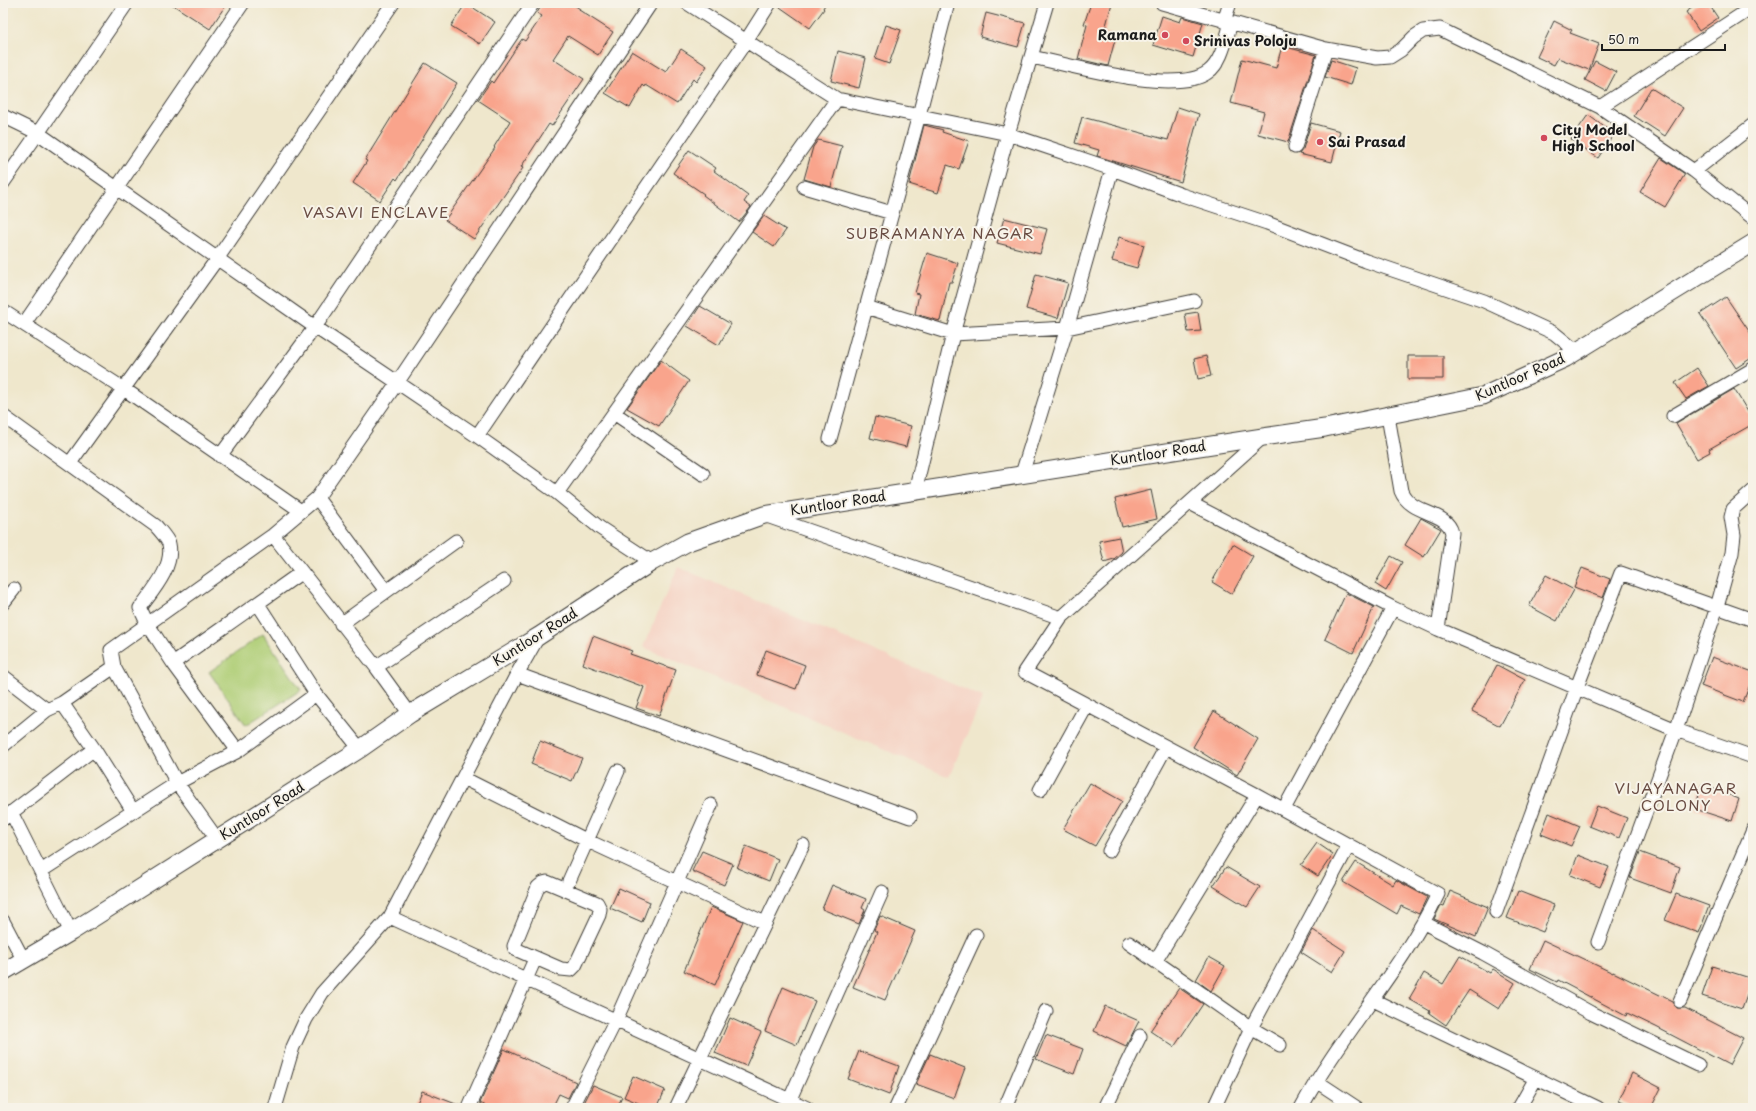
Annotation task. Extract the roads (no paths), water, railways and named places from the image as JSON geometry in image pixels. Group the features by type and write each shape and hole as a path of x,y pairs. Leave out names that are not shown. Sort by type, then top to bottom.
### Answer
{"street":[{"path":"3,183 127,3"},
{"path":"24,324 243,3"},
{"path":"70,464 217,259 393,3"},
{"path":"220,456 315,327 533,3"},
{"path":"217,839 177,783 114,667 111,650 273,535 317,498 397,383 651,3"},
{"path":"686,3 837,99 1008,134 1112,169 1182,195 1266,223 1366,261 1484,301 1554,333 1576,351"},
{"path":"477,436 746,41 770,3"},
{"path":"830,439 919,116 948,3"},
{"path":"915,491 953,334 1008,134 1047,3"},
{"path":"1162,3 1326,49 1377,58 1390,57 1401,50 1414,37 1423,31 1440,29 1600,107 1694,171 1753,218"},
{"path":"1032,57 1136,78 1175,81 1195,78 1208,72 1218,61 1228,22 1230,3"},
{"path":"1600,107 1753,7"},
{"path":"1295,147 1326,49"},
{"path":"557,493 837,99"},
{"path":"3,116 38,134 118,188 315,327 477,436 557,493 600,528 652,562"},
{"path":"1694,171 1753,126"},
{"path":"1022,474 1067,328 1112,169"},
{"path":"804,187 892,213"},
{"name":"Kuntloor Road","path":"3,972 71,932 360,749 410,714 539,636 652,562 688,542 764,515 1325,428 1483,396 1576,351 1753,243"},
{"path":"866,307 953,334 1067,328 1194,301"},
{"path":"3,311 124,389 301,511"},
{"path":"1673,416 1753,368"},
{"path":"614,413 703,474"},
{"path":"3,416 156,526 169,543 169,559 160,580 140,608 147,623 174,663 238,751"},
{"path":"1388,416 1400,491 1404,499 1412,506 1442,518 1451,529 1451,540 1438,629"},
{"path":"1263,437 1061,618 1025,672 1257,795 1438,894 1424,923 1373,1000 1316,1081 1301,1108"},
{"path":"1598,942 1676,730 1717,607 1732,553 1734,535 1733,509 1753,491"},
{"path":"317,498 386,591"},
{"path":"1190,503 1393,608 1438,629 1676,730 1753,757"},
{"path":"764,515 1061,618"},
{"path":"273,535 376,667 410,714"},
{"path":"341,624 456,540"},
{"path":"174,663 302,572"},
{"path":"1496,912 1577,687 1621,572 1753,620"},
{"path":"376,667 504,581"},
{"path":"3,603 14,589"},
{"path":"258,604 316,694 360,749"},
{"path":"1284,810 1393,608"},
{"path":"275,1108 293,1047 306,1019 322,993 390,917 517,674 539,636"},
{"path":"3,746 47,710 62,703 114,667"},
{"path":"517,674 910,817"},
{"path":"3,676 47,710"},
{"path":"41,871 177,783 238,751 316,694"},
{"path":"62,703 94,749 133,811"},
{"path":"1040,790 1087,705"},
{"path":"1110,851 1166,747"},
{"path":"71,932 41,871 7,815 94,749"},
{"path":"569,881 618,771"},
{"path":"463,778 588,841 765,923"},
{"path":"1156,960 1257,795"},
{"path":"572,1108 616,1020 711,805"},
{"path":"1680,1001 1753,830"},
{"path":"676,1108 803,845"},
{"path":"1214,1108 1251,1028 1349,846"},
{"path":"547,882 597,903 600,909 599,914 575,966 571,970 561,969 535,959 519,952 514,946 538,887 547,882"},
{"path":"788,1104 882,892"},
{"path":"390,917 526,981 616,1020 700,1059 788,1104 807,1108"},
{"path":"3,921 24,959"},
{"path":"1424,923 1483,953 1591,1013 1698,1065"},
{"path":"896,1108 976,935"},
{"path":"1129,943 1156,960 1251,1028 1280,1045"},
{"path":"469,1108 535,959"},
{"path":"1373,1000 1598,1108"},
{"path":"1005,1108 1046,1011"},
{"path":"1106,1108 1140,1036"},
{"path":"1519,1108 1536,1078"},
{"path":"1316,1081 1357,1108"}],"place":[{"name":"Ramana","path":"1165,35"},
{"name":"Srinivas Poloju","path":"1186,41"},
{"name":"City Model High School","path":"1544,138"},
{"name":"Sai Prasad","path":"1320,142"}],"district":[{"name":"VASAVI ENCLAVE","path":"376,213"},
{"name":"SUBRAMANYA NAGAR","path":"940,234"},
{"name":"VIJAYANAGAR COLONY","path":"1676,798"}]}
